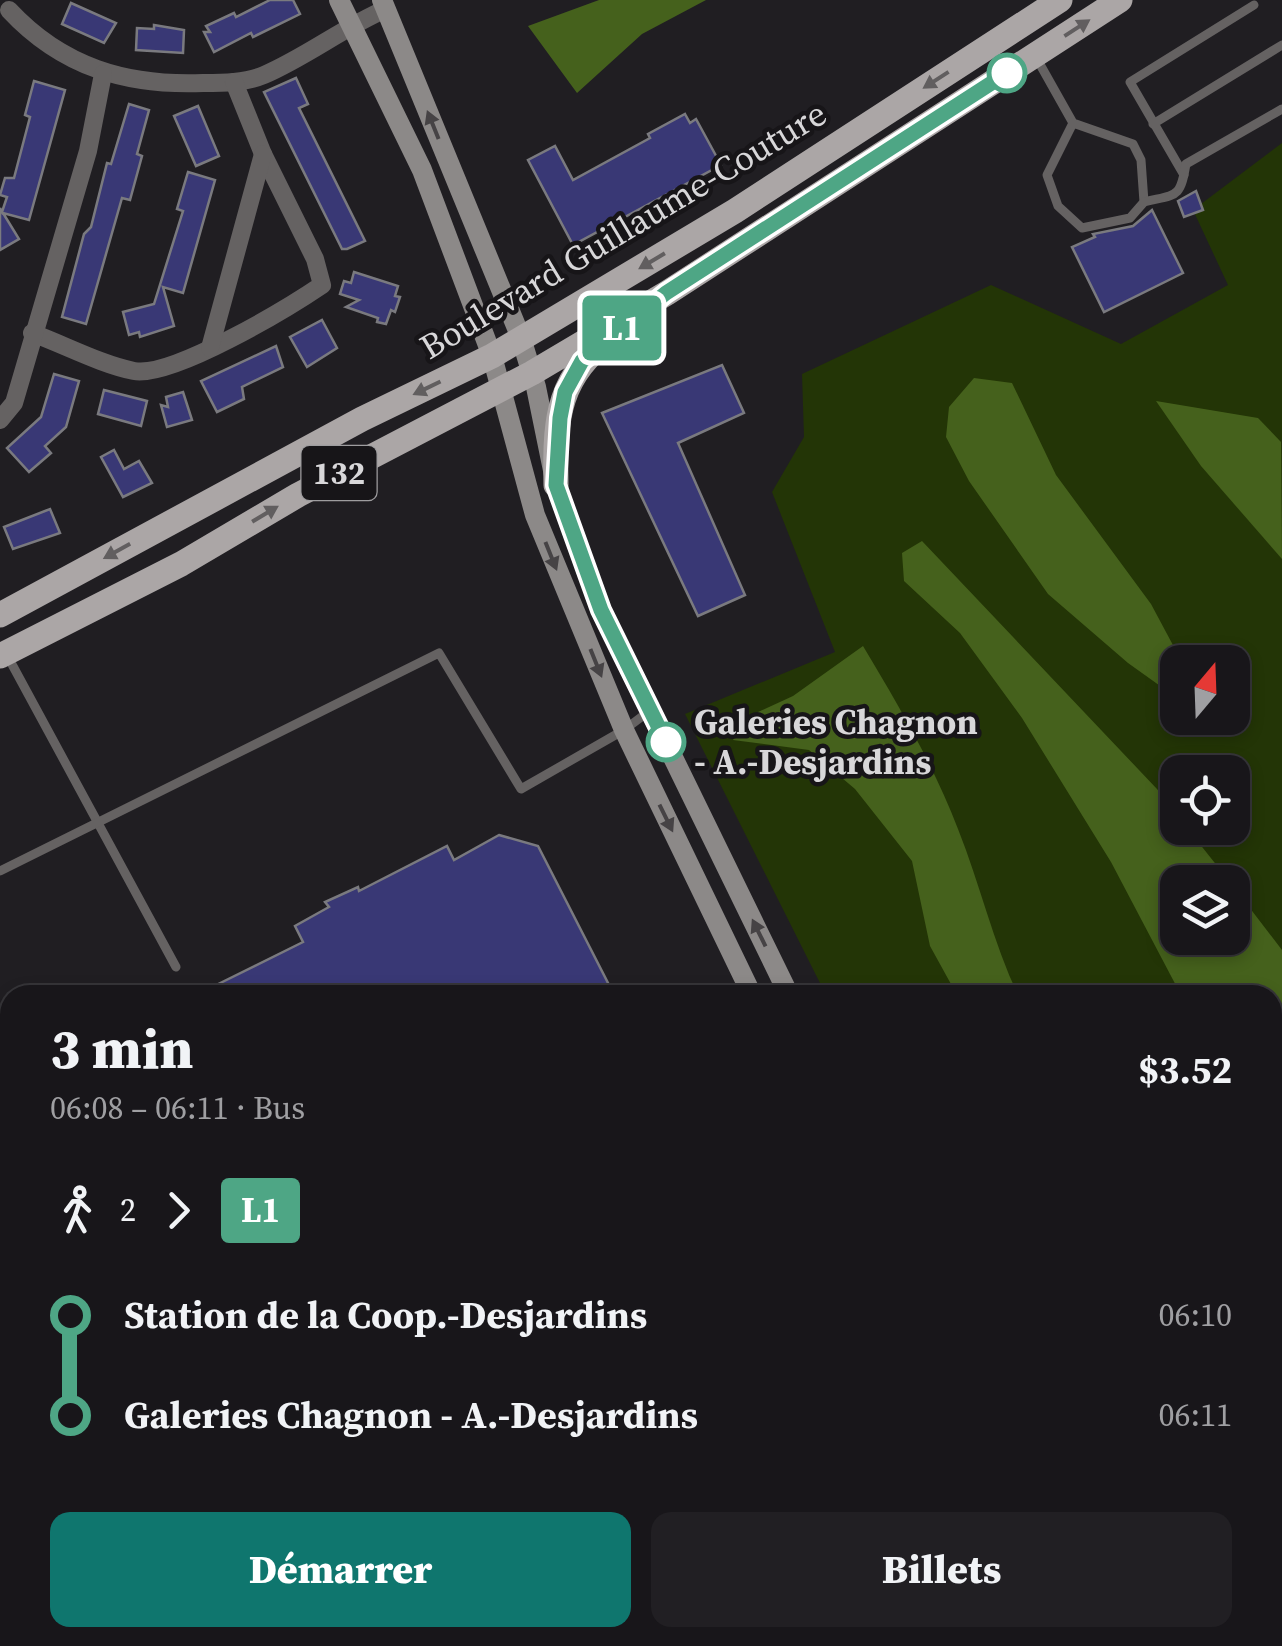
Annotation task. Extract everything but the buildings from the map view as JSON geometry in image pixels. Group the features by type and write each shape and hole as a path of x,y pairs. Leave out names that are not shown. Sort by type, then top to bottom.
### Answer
{"main road":[{"path":"340,0 422,170 492,356 535,516 624,730 747,985"},
{"name":"Boulevard Guillaume-Couture","path":"0,615 362,419 492,356 736,210 1060,0"},
{"name":"Boulevard Guillaume-Couture","path":"2,650 181,564 298,495 532,373 666,293 1120,0"},
{"path":"390,3 520,338 532,373 556,485 601,610 784,985"},
{"path":"556,485 560,418 572,375 582,361 666,293"}],"street":[{"path":"27,0 4,12 103,74 161,85 234,82 263,75 390,3"},
{"path":"0,420 14,403 88,150 103,74"},
{"path":"32,334 136,372 167,368 322,285 315,259 263,154 234,82"},
{"path":"210,348 263,154"}],"lane":[{"path":"1184,176 1130,82 1254,5"},
{"path":"1153,124 1282,45"},
{"path":"1035,55 1073,122 1134,144 1141,160 1144,202"},
{"path":"1073,122 1046,175 1058,206 1082,228 1130,218 1144,202 1174,195 1184,185 1186,164 1282,109"},
{"path":"2,650 176,967"},
{"path":"0,871 439,654 521,789 624,730 650,710"}],"green space":[{"path":"599,0 706,0 642,34 577,93 528,26"},
{"path":"1282,143 1282,985 821,985 685,714 835,652 772,492 804,437 802,374 991,285 1121,344 1228,285 1193,210"},
{"path":"974,378 1012,383 1056,475 1151,604 1173,645 1160,645 1160,686 1048,594 969,481 946,437 949,407"},
{"path":"1156,401 1258,418 1281,442 1282,559 1201,466"},
{"path":"922,541 1157,789 1160,845 1201,845 1216,865 1160,865 1160,955 1250,955 1250,908 1282,950 1282,985 1176,985 1111,862 1022,718 960,633 904,581 902,553"},
{"path":"863,646 938,781 1014,985 951,985 930,946 912,861 855,789 809,750 733,740 745,718 793,696"}],"bus line":[{"name":"L1","path":"666,742 601,610 556,485 560,418 572,375 582,361 666,293 1007,73"}],"place":[{"name":"Galeries Chagnon - A.-Desjardins","path":"666,742"}]}
